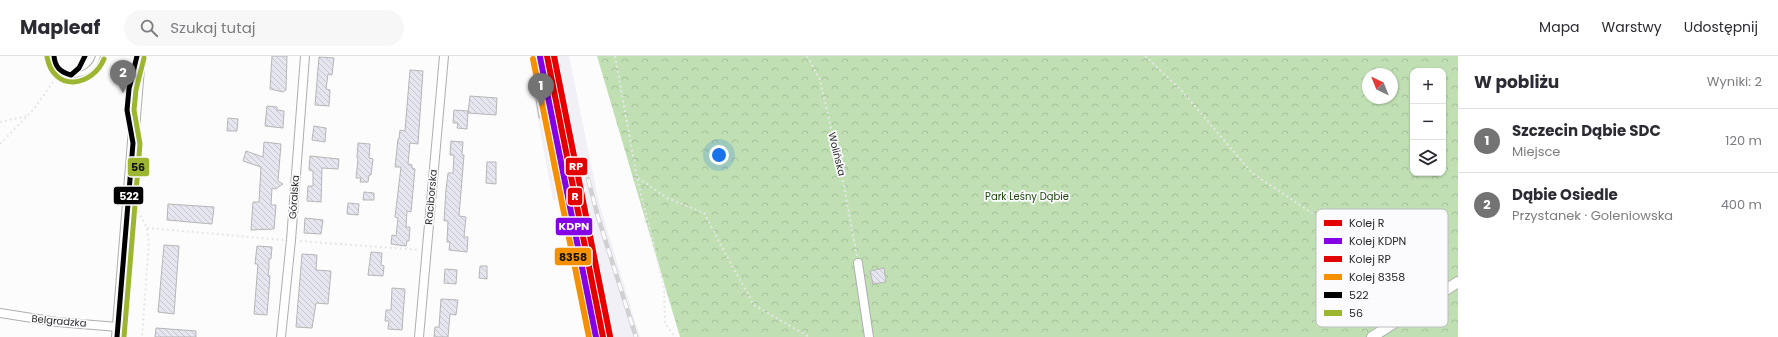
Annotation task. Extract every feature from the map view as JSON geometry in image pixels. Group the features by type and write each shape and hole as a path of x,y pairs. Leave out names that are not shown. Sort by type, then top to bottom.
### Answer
{"street":[{"path":"118,332 139,56"},
{"name":"Góralska","path":"281,337 291,240 305,56"},
{"name":"Raciborska","path":"419,337 444,56"},
{"path":"857,258 869,337"},
{"path":"1448,288 1458,282"},
{"name":"Belgradzka","path":"0,313 118,332"},
{"path":"1372,337 1388,327"}],"lane":[{"path":"54,56 55,64 61,71 70,74 83,74 89,70 98,56"},
{"path":"70,74 79,68 85,56"}],"path":[{"path":"615,56 637,178 664,287 666,324 675,337"},
{"name":"Wolińska","path":"807,56 820,80 842,176 857,258"},
{"path":"1145,56 1181,90 1252,173 1316,216"},
{"path":"0,144 28,115 61,71"},
{"path":"0,122 28,115"},
{"path":"637,178 667,198 704,212 724,253 754,305 809,337"},
{"path":"566,201 590,337"},
{"path":"137,210 147,228 149,242 142,337"}],"shaded area":[{"path":"539,56 569,56 599,203 640,337 598,337 571,197 553,200 534,97 547,94"}],"green space":[{"name":"Park Leśny Dąbie","path":"597,56 1458,56 1458,337 680,337"}],"building":[{"path":"272,56 287,56 286,90 283,92 270,89"},
{"path":"319,57 334,58 332,75 328,74 326,89 330,90 329,106 315,105"},
{"path":"410,70 423,71 418,144 410,143 408,164 412,165 412,168 415,169 411,212 407,211 406,227 410,227 409,241 407,241 406,246 391,244 392,235 396,236 398,218 395,217 401,167 395,167 398,139 400,130 405,131"},
{"path":"470,96 497,98 496,115 468,113"},
{"path":"544,97 548,117 539,118 536,99"},
{"path":"267,106 277,107 277,110 284,111 283,128 265,126"},
{"path":"454,110 468,111 467,129 457,128 458,123 453,123"},
{"path":"228,118 238,119 237,131 227,131"},
{"path":"314,126 326,128 325,142 312,140"},
{"path":"451,141 463,142 462,155 464,155 459,216 466,217 464,237 468,237 467,252 449,250 450,242 447,242 448,221 444,221 448,173 453,173 454,155 450,155"},
{"path":"264,142 281,144 278,181 283,184 275,189 272,188 271,205 276,205 274,229 251,230 253,202 259,202 261,167 243,161 246,151 263,157"},
{"path":"358,143 370,144 369,158 373,159 371,175 369,175 368,182 360,182 361,178 356,178"},
{"path":"310,156 339,159 338,169 322,168 321,202 307,201 308,186 313,186 313,171 309,170"},
{"path":"487,162 496,162 496,184 486,183"},
{"path":"364,192 374,193 374,200 363,200"},
{"path":"348,203 359,204 358,215 347,214"},
{"path":"168,204 214,207 212,224 167,220"},
{"path":"305,218 323,220 321,234 304,233"},
{"path":"164,245 179,246 174,314 158,312"},
{"path":"257,246 272,247 271,259 269,259 268,276 270,276 267,315 254,314 258,264 255,264"},
{"path":"371,252 382,253 381,265 384,266 383,276 368,275"},
{"path":"302,254 317,255 316,270 331,271 328,304 316,303 312,328 296,327"},
{"path":"480,266 487,266 487,279 479,278"},
{"path":"884,268 886,282 873,284 870,271"},
{"path":"445,269 457,270 456,284 444,283"},
{"path":"392,288 405,289 402,330 388,329 389,321 385,321 386,310 391,310"},
{"path":"441,299 458,300 456,315 450,314 448,337 434,337 435,327 439,327"},
{"path":"156,328 196,331 196,337 155,337"}],"railway":[{"path":"588,179 598,217 636,337"}],"rail line":[{"name":"R","path":"547,56 603,337"},
{"name":"RP","path":"554,56 610,336"},
{"name":"KDPN","path":"540,57 596,337"},
{"name":"8358","path":"533,59 589,337"}],"transit line":[{"name":"522","path":"54,56 59,68 71,75 79,68 85,56"},
{"name":"522","path":"117,337 133,143 127,110 129,89 137,56"},
{"name":"56","path":"47,57 51,69 57,76 65,81 74,82 91,76 104,59"},
{"name":"56","path":"124,337 140,144 134,110 136,90 144,58"}],"place":[{"name":"Dąbie Osiedle","path":"123,93"},
{"name":"Szczecin Dąbie SDC","path":"541,106"}]}
